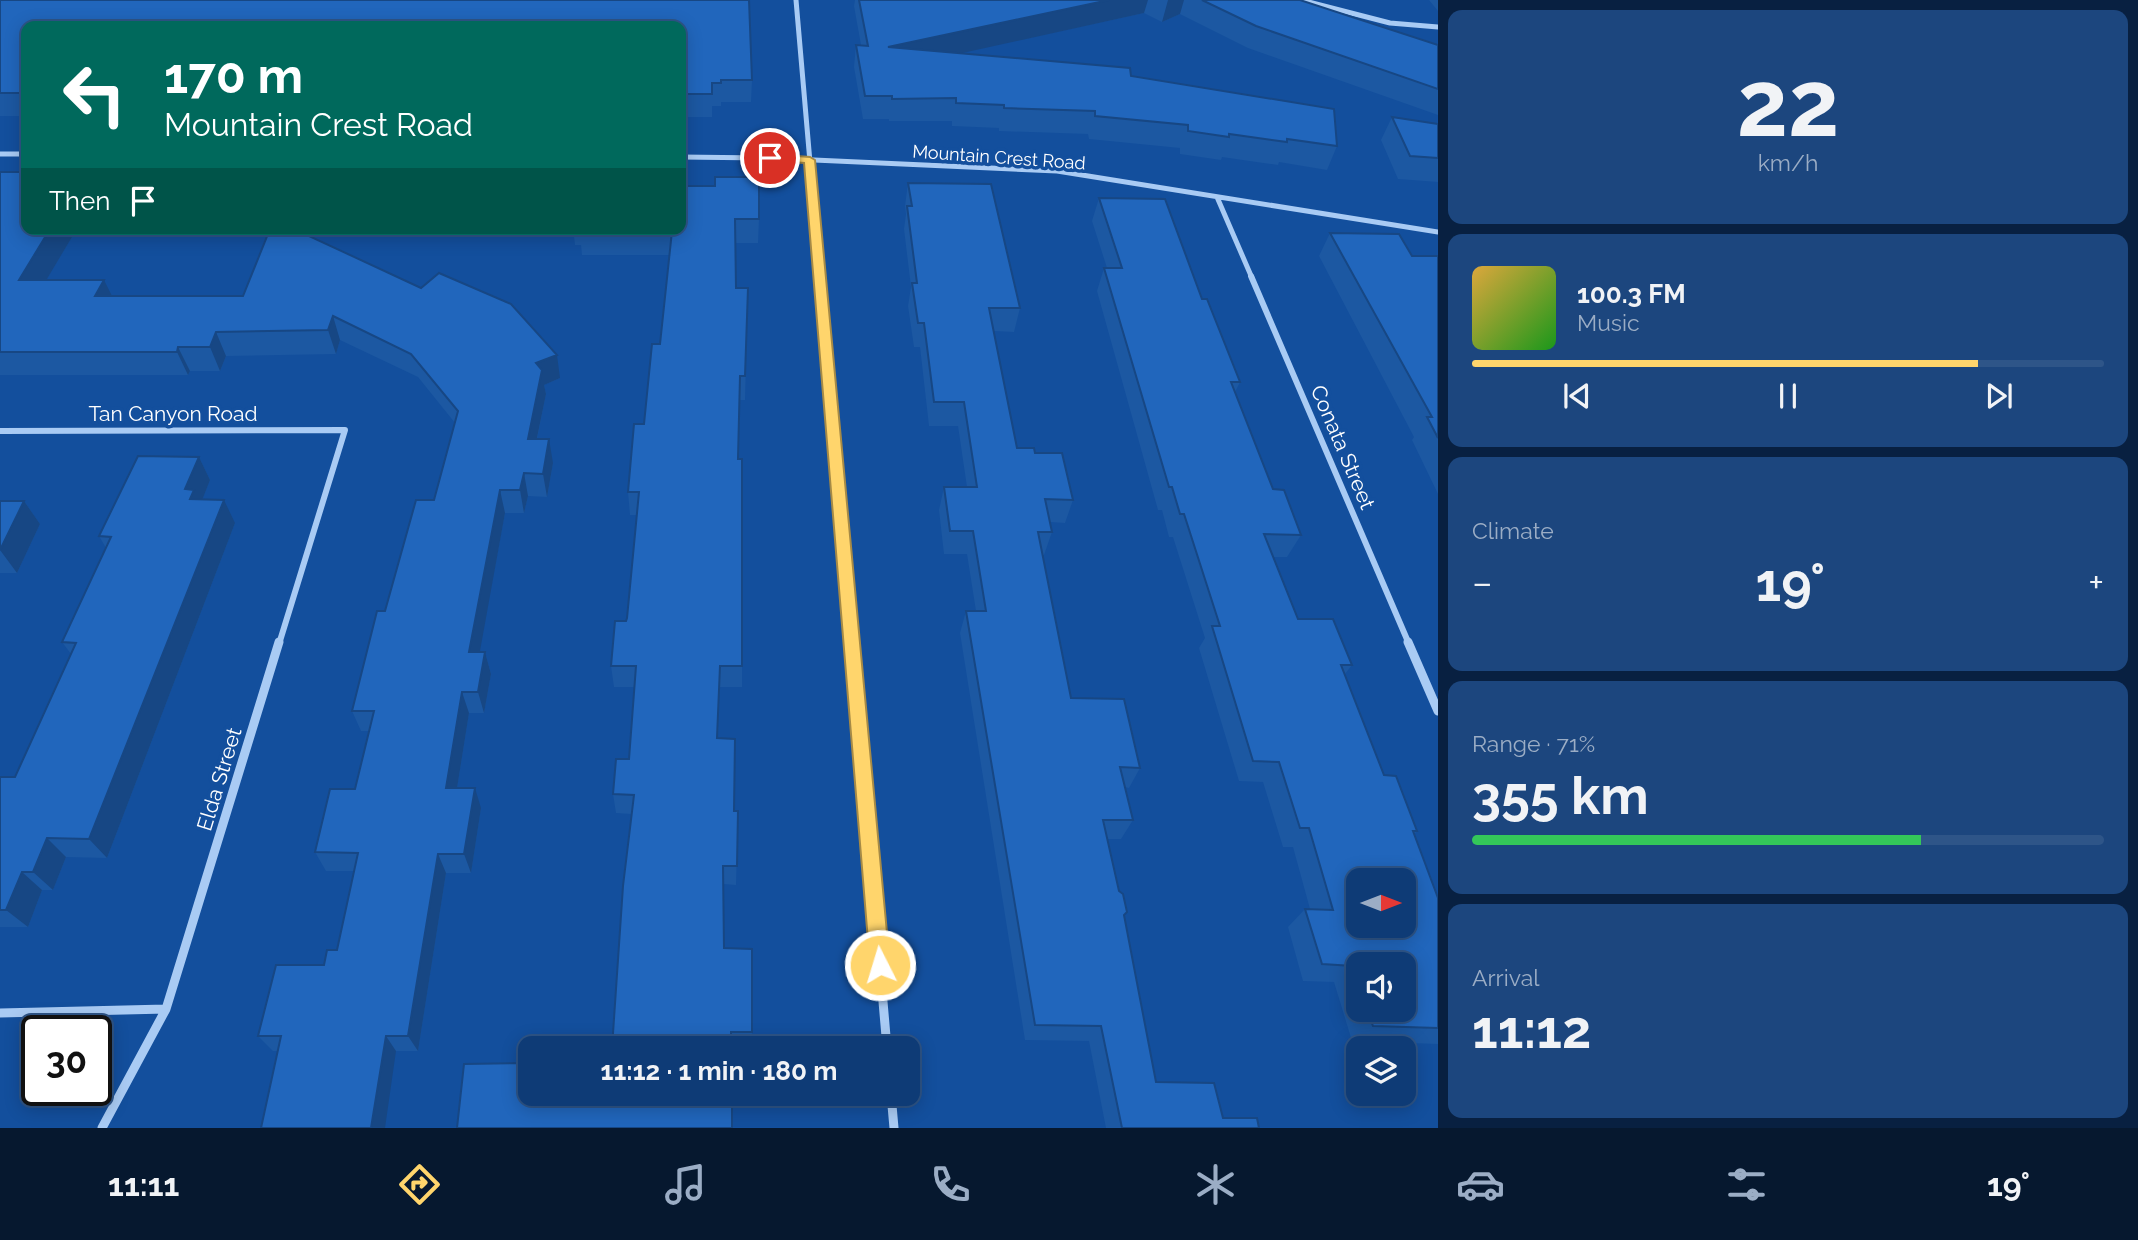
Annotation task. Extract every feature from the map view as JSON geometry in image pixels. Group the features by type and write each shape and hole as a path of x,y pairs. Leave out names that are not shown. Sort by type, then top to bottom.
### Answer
{"street":[{"path":"796,0 886,1036"},
{"path":"1301,0 1390,23 1438,27"},
{"path":"0,154 21,154"},
{"name":"Mountain Crest Road","path":"686,157 1058,171 1438,232"},
{"name":"Conata Street","path":"1217,197 1438,711"},
{"name":"Tan Canyon Road","path":"0,431 345,430"},
{"name":"Elda Street","path":"102,1128 166,1009 345,430"},
{"path":"0,1013 166,1009"},
{"path":"892,1106 894,1128"}],"building":[{"path":"0,0 749,0 752,80 721,80 721,83 712,83 712,94 686,94 686,21 21,21 21,93 0,93"},
{"path":"859,0 1109,0 888,47 1130,68 1131,76 1334,109 1337,146 1229,134 1229,137 1188,131 1188,125 1095,116 1095,111 1004,108 1004,105 956,103 956,98 892,99 892,96 865,96 856,45 868,46"},
{"path":"1202,0 1300,0 1438,45 1438,89 1256,26"},
{"path":"1392,117 1438,124 1438,158 1410,156"},
{"path":"0,172 21,172 21,235 46,235 19,280 104,280 95,296 243,296 268,235 307,235 421,288 439,273 511,304 557,355 536,363 542,370 528,439 549,439 543,474 524,473 520,490 500,490 469,652 485,652 478,692 462,692 446,788 475,788 464,854 438,854 408,1036 386,1036 371,1128 261,1128 281,1036 258,1036 276,965 324,965 327,950 337,950 358,853 315,852 330,789 355,789 374,711 352,711 377,611 385,611 416,500 434,500 458,411 411,354 333,316 328,330 216,332 210,347 178,347 177,352 0,352"},
{"path":"715,177 759,177 759,219 735,219 736,288 748,288 745,376 740,376 738,459 742,459 742,666 720,666 717,738 735,739 734,811 738,811 737,866 723,866 724,948 752,949 752,1032 731,1032 731,1036 613,1036 623,886 634,795 613,794 616,759 629,759 636,666 611,666 615,621 626,621 627,618 639,492 628,492 634,424 644,424 652,344 660,344 672,235 686,235 686,186 715,186"},
{"path":"908,183 991,184 1020,308 989,308 1017,448 1034,448 1035,453 1062,453 1073,500 1045,499 1052,532 1038,532 1071,698 1124,699 1140,768 1120,767 1133,820 1103,820 1119,891 1123,894 1127,912 1124,915 1156,1082 1214,1083 1223,1118 1257,1118 1259,1128 1122,1128 1101,1026 1035,1025 966,611 986,611 973,531 950,531 944,487 977,487 964,402 934,402 924,323 918,323 912,283 917,283 907,206 912,206"},
{"path":"1099,198 1165,199 1202,299 1207,299 1240,382 1231,382 1273,489 1284,490 1301,535 1264,534 1298,619 1333,619 1352,665 1341,665 1384,775 1396,776 1417,831 1413,831 1438,898 1438,1028 1373,1026 1372,1022 1416,1022 1416,952 1346,952 1346,966 1322,964 1305,909 1333,910 1309,828 1300,828 1279,762 1253,761 1212,626 1220,626 1184,514 1180,514 1172,487 1169,487 1104,268 1122,268"},
{"path":"1330,233 1399,234 1412,256 1438,256 1438,438 1427,417 1432,417"},
{"path":"138,456 199,457 185,489 194,490 190,499 224,500 89,839 47,838 33,872 22,872 6,910 0,910 0,777 15,777 76,643 62,642 111,537 99,536"},
{"path":"0,501 24,501 0,550"},
{"path":"518,1063 518,1106 732,1106 732,1128 457,1128 464,1064"}],"route":[{"path":"770,158 810,160 880,965"}]}
